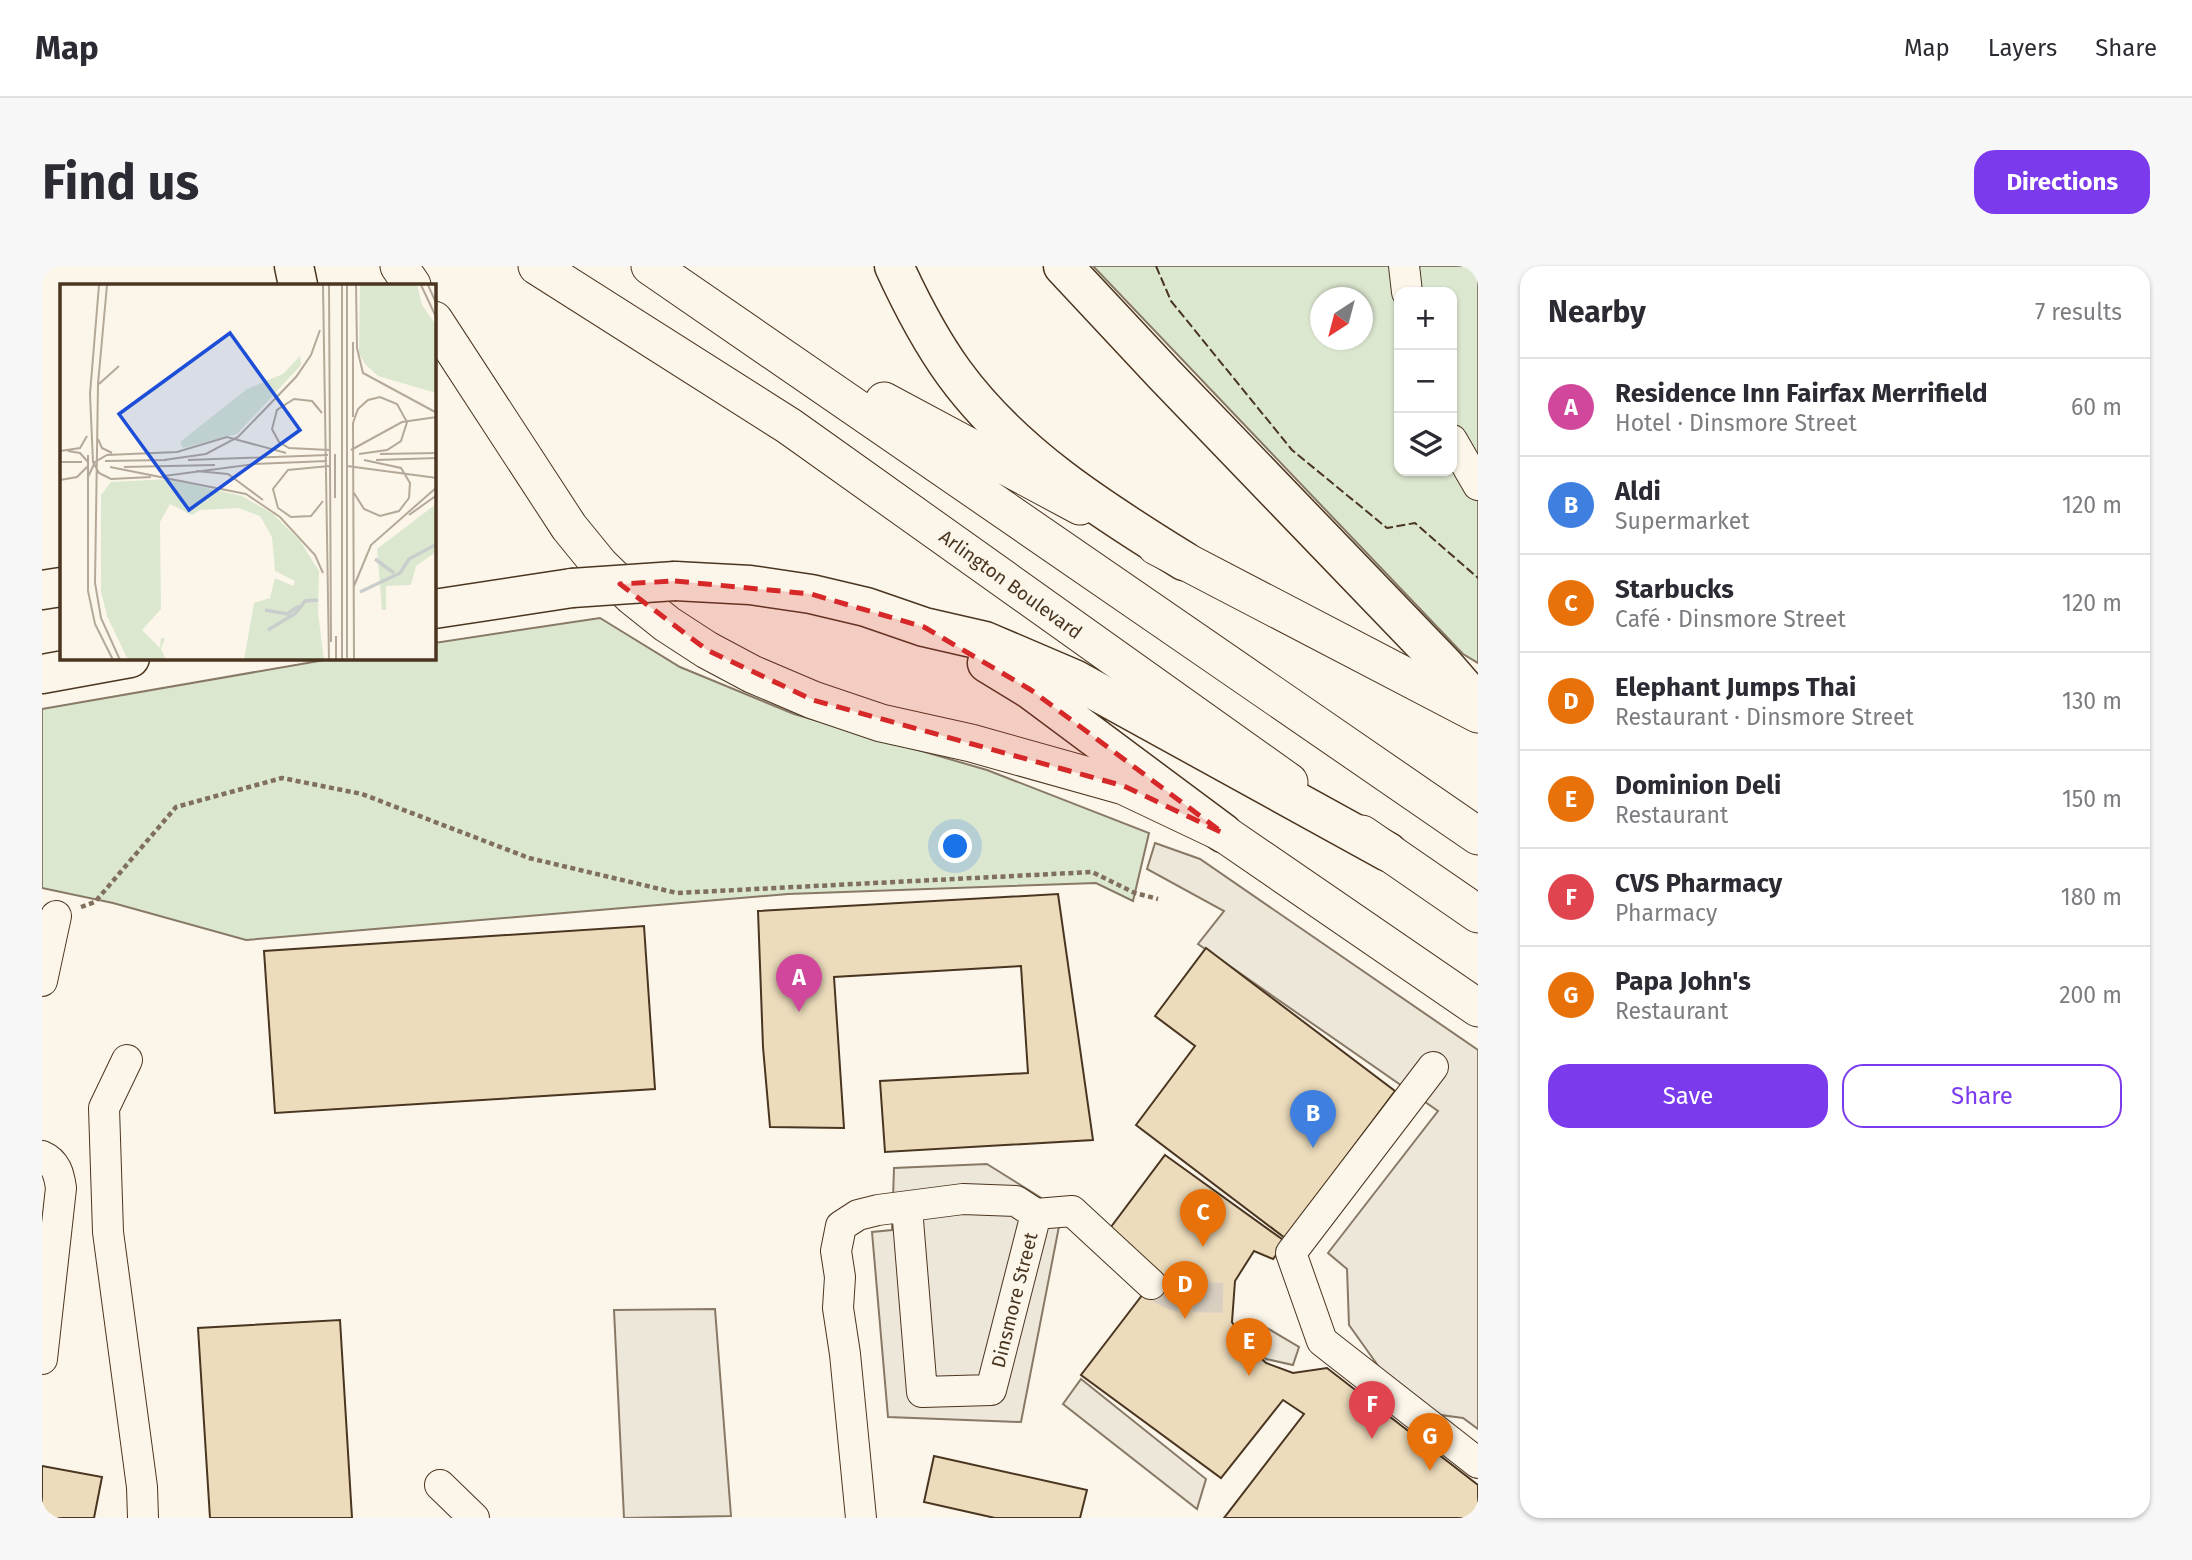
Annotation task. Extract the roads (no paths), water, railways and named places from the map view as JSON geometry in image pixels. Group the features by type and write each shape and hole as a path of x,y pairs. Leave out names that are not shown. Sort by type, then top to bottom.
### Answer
{"highway":[{"path":"293,266 298,284"},
{"path":"894,266 927,332 955,375 995,421 1038,461 1086,498 1184,561"},
{"path":"1063,266 1478,704"},
{"path":"436,609 572,588 675,581 750,586 811,594 866,607 924,626 985,641 1074,679 1388,852"},
{"path":"42,590 60,587"},
{"path":"924,626 1031,690 1223,833"},
{"path":"42,674 119,660"}],"main road":[{"path":"399,266 411,284"},
{"name":"Arlington Boulevard","path":"537,266 789,426 1478,914"},
{"path":"651,266 906,414 1478,714"},
{"path":"651,266 1478,835"},
{"path":"436,323 569,527 600,565 632,596 667,624 707,650 752,674 813,700 881,723 971,743 1124,786 1223,833 1478,1008"}],"street":[{"path":"1404,266 1406,287"},
{"path":"1457,449 1478,485"},
{"path":"42,981 56,916"},
{"path":"127,1060 104,1108 107,1218 142,1487 143,1518"},
{"path":"1433,1067 1291,1253 1322,1340 1478,1463"},
{"path":"42,1156 48,1158 59,1171 61,1188 46,1295 42,1359"},
{"name":"Dinsmore Street","path":"861,1518 838,1308 840,1277 836,1251 841,1226 858,1215 878,1210 963,1199 1016,1200 1036,1214 990,1390 922,1392 907,1208"},
{"path":"1036,1214 1072,1211 1151,1284"},
{"path":"440,1485 474,1518"}],"tunnel":[{"path":"1151,1284 1178,1297 1233,1298"}],"place":[{"name":"Residence Inn Fairfax Merrifield","path":"799,1012"},
{"name":"Aldi","path":"1313,1148"},
{"name":"Starbucks","path":"1203,1247"},
{"name":"Elephant Jumps Thai","path":"1185,1319"},
{"name":"Dominion Deli","path":"1249,1376"},
{"name":"CVS Pharmacy","path":"1372,1439"},
{"name":"Papa John's","path":"1430,1471"}]}
